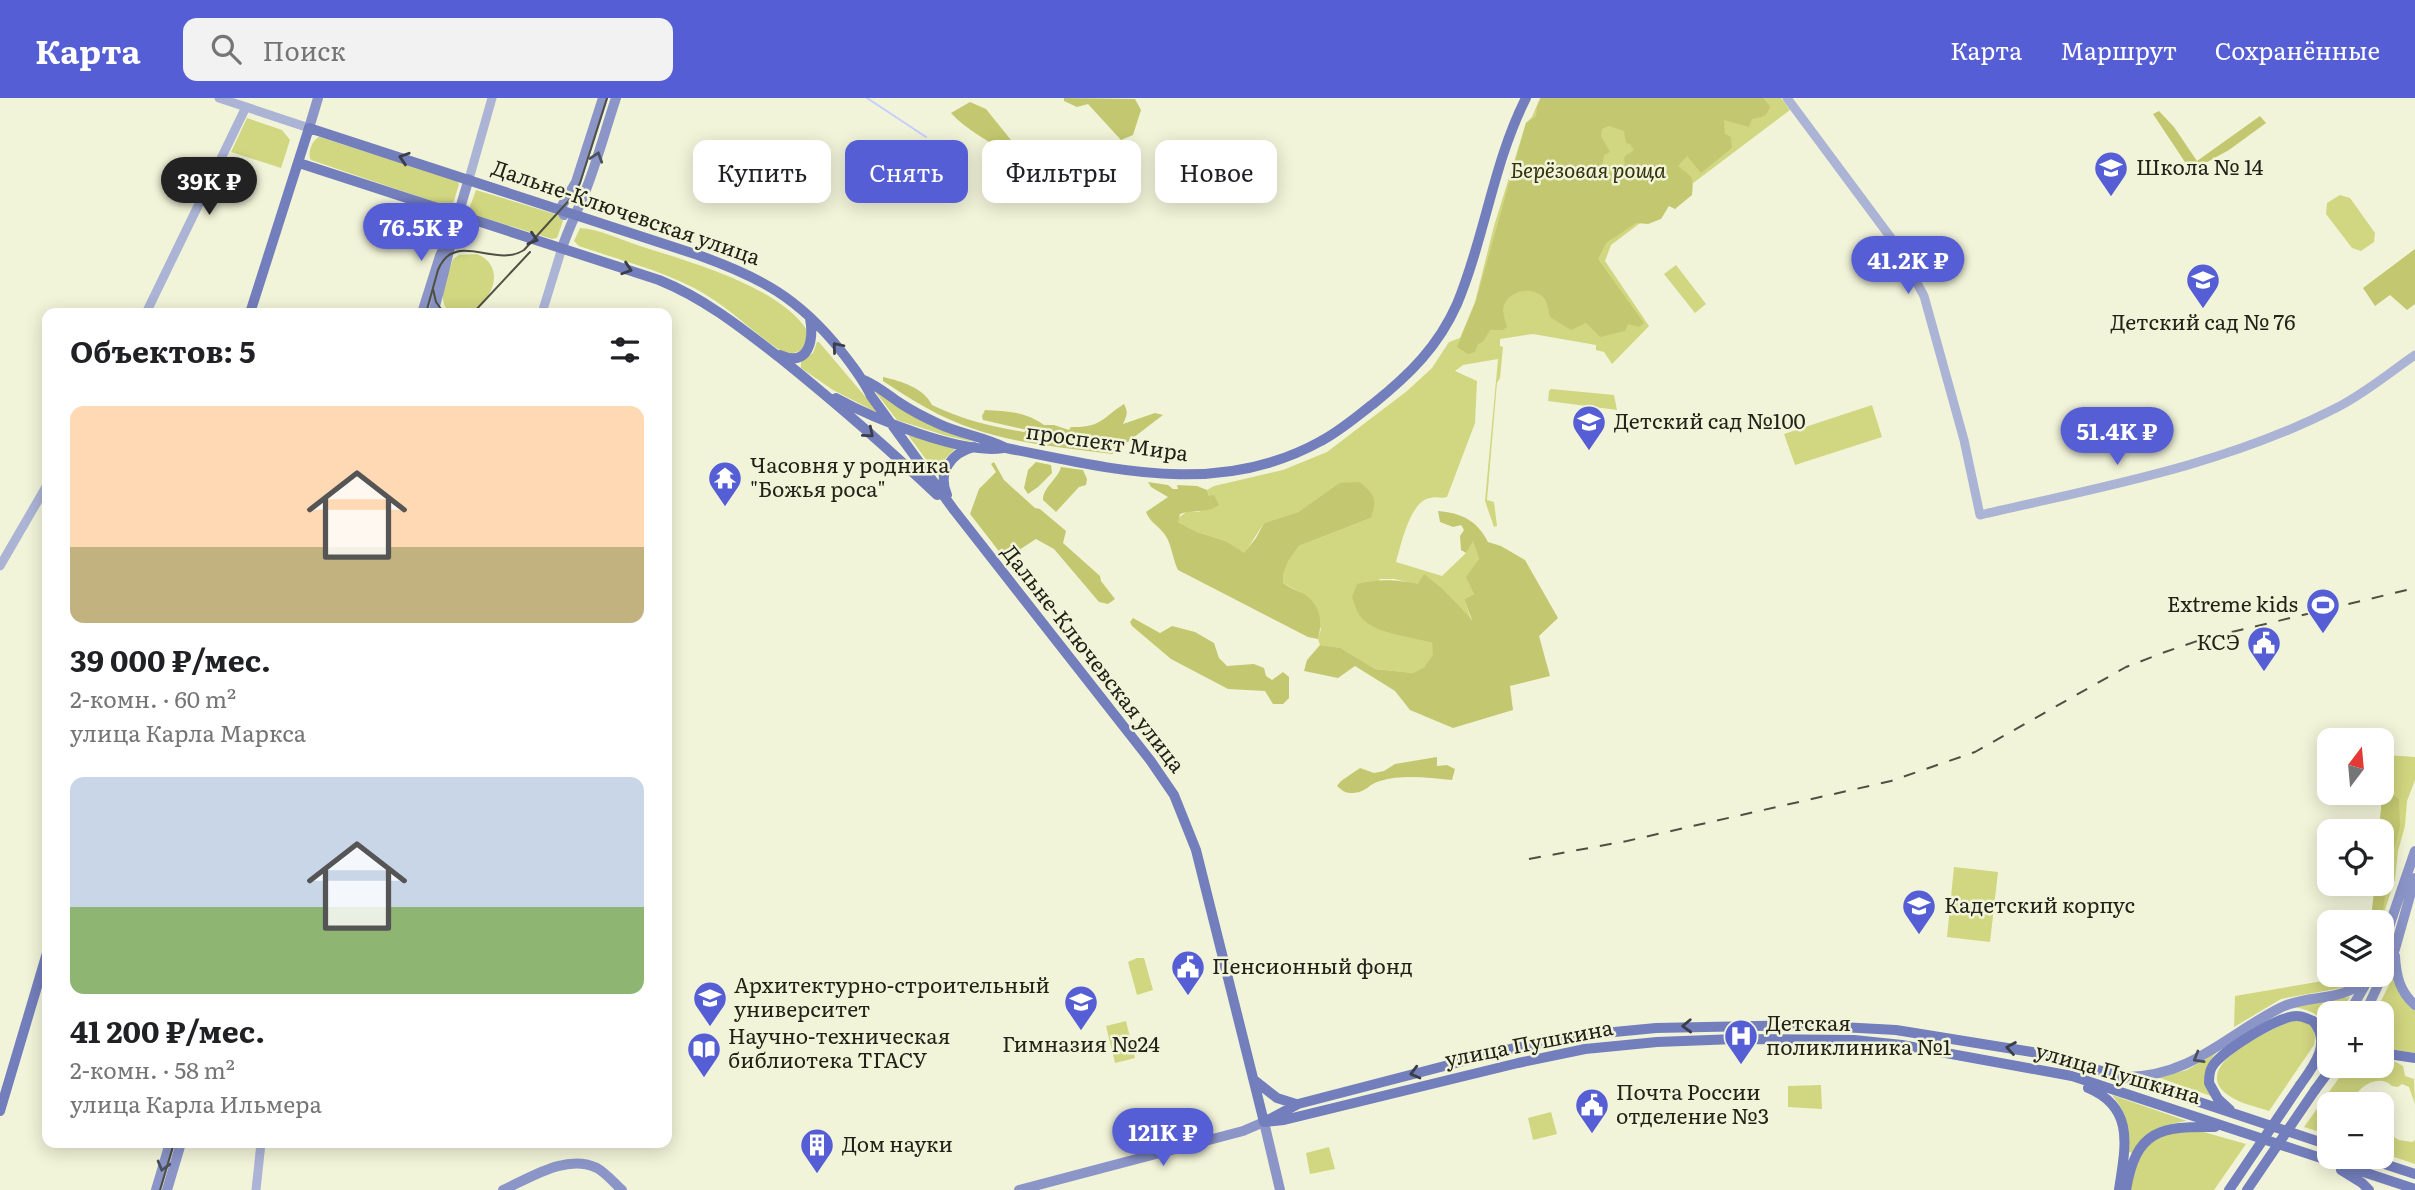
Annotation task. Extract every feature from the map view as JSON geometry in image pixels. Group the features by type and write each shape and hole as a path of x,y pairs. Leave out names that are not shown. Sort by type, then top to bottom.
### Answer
{"main road":[{"path":"252,308 318,98"},
{"path":"560,209 576,182 603,98"},
{"path":"562,248 616,98"},
{"name":"проспект Мира","path":"864,380 940,425 1006,448 1163,474 1214,475 1282,458 1310,447 1335,433 1399,384 1439,338 1464,286 1512,130 1527,98"},
{"name":"Дальне-Ключевская улица","path":"309,128 560,209 573,220 732,267 789,298 809,315 864,380 871,396 954,510 1150,760 1174,795 1196,850 1264,1122"},
{"name":"Дальне-Ключевская улица","path":"299,163 456,222 562,248 659,280 691,294 714,308 818,388 954,510"},
{"path":"434,308 469,179"},
{"path":"424,308 440,256 456,222"},
{"path":"764,346 785,358 800,356 807,351 813,337 809,315"},
{"path":"818,388 892,425 975,447 995,450 1006,448"},
{"path":"954,510 944,488 945,472 952,457 975,447"},
{"path":"2394,912 2415,850"},
{"path":"2371,1001 2395,949 2415,878"},
{"path":"2395,949 2400,985 2415,1005"},
{"path":"0,1111 42,970"},
{"path":"2124,1077 2156,1075 2185,1066 2284,1007 2345,994 2358,987"},
{"path":"2235,1114 2218,1099 2209,1083 2212,1067 2221,1057 2277,1022 2297,1016 2313,1021 2317,1026"},
{"name":"улица Пушкина","path":"1019,1190 1243,1131 1298,1104 1514,1048 1656,1028 1735,1024 1804,1024 1896,1030 2032,1052 2124,1077 2317,1141"},
{"name":"улица Пушкина","path":"1264,1122 1284,1120 1585,1049 1657,1042 1736,1039 1854,1040 1902,1045 2072,1076 2317,1158"},
{"path":"2394,1055 2415,1058"},
{"path":"2229,1190 2317,1060"},
{"path":"2029,1067 2101,1093 2118,1110 2124,1134 2119,1190"},
{"path":"2247,1190 2325,1078"},
{"path":"1254,1080 1277,1098 1298,1104"},
{"path":"1264,1122 1280,1190"},
{"path":"2126,1190 2136,1154 2154,1135 2174,1127 2225,1127"},
{"path":"156,1190 169,1148"},
{"path":"167,1190 180,1148"},
{"path":"503,1190 577,1162 597,1168 622,1190"},
{"path":"2394,1167 2415,1174"},
{"path":"2339,1169 2369,1190"},
{"name":"улица Пушкина","path":"2351,1169 2415,1189"}],"street":[{"path":"219,98 309,128"},
{"path":"469,179 492,98"},
{"path":"1787,98 1892,239 1924,296 1964,440 1980,515 2143,476 2260,443 2338,407 2415,355"},
{"path":"148,308 246,107"},
{"path":"544,308 562,248"},
{"path":"0,566 42,494"},
{"path":"256,1190 260,1148"}],"green space":[{"path":"1064,98 1135,99 1141,110 1133,135 1121,140 1088,104 1077,107 1064,101"},
{"path":"1540,98 1781,98 1790,110 1611,245 1605,261 1649,326 1612,364 1604,352 1596,350 1596,345 1533,334 1500,339 1500,346 1503,347 1500,378 1497,383 1487,500 1494,502 1497,526 1494,527 1485,501 1498,359 1463,365 1455,371 1477,381 1475,423 1447,497 1430,498 1417,507 1407,525 1396,562 1442,576 1466,553 1473,540 1479,559 1471,584 1474,594 1464,599 1472,622 1445,591 1394,579 1379,579 1411,636 1432,643 1434,655 1424,667 1413,673 1375,669 1341,648 1320,645 1318,639 1321,629 1302,593 1283,583 1288,562 1299,546 1371,518 1339,483 1298,512 1264,523 1244,554 1226,541 1197,532 1178,522 1178,518 1188,511 1199,512 1209,496 1207,490 1214,486 1283,470 1327,452 1407,391 1432,368 1449,342 1460,338 1475,302 1494,226 1526,123 1532,117"},
{"name":"Берёзовая роща","path":"1541,98 1763,98 1770,106 1764,116 1752,119 1749,127 1724,120 1725,134 1731,137 1732,148 1701,173 1687,156 1678,166 1691,177 1692,195 1675,209 1669,206 1661,219 1648,224 1636,223 1606,243 1598,259 1644,323 1639,327 1628,324 1625,331 1600,337 1586,323 1571,330 1550,317 1547,303 1542,296 1531,291 1518,292 1505,304 1503,312 1507,327 1503,330 1490,330 1475,352 1468,354 1457,347 1476,301 1526,123 1536,116","holes":["1609,126 1624,131 1626,143 1634,150 1624,157 1625,166 1610,173 1602,167 1604,155 1610,152 1601,136 1602,129"]},
{"path":"970,102 986,109 1011,140 986,140 951,113"},
{"path":"2159,111 2174,127 2197,161 2260,116 2266,123 2229,150 2191,171 2153,114"},
{"path":"247,118 282,130 290,140 281,168 231,152"},
{"path":"319,137 456,180 459,184 453,204 449,207 311,160 311,147"},
{"path":"476,190 558,215 563,221 557,238 552,239 472,214 469,209"},
{"path":"2340,195 2350,198 2375,233 2374,242 2361,251 2352,248 2326,214 2327,203"},
{"path":"580,228 602,232 706,267 755,288 777,301 795,316 808,332 803,350 790,354 783,352 714,300 683,282 579,246 574,241"},
{"path":"2415,249 2415,304 2407,310 2390,295 2375,306 2363,288"},
{"path":"477,254 492,267 494,275 490,293 475,308 446,308 443,302 453,259 459,255"},
{"path":"1676,265 1706,304 1695,313 1664,274"},
{"path":"817,342 880,414 833,390 801,368 801,360 813,353"},
{"path":"883,377 911,386 923,394 932,405 955,415 1024,432 1027,430 983,420 982,416 985,410 1009,412 1031,417 1044,425 1069,430 1071,427 1095,424 1124,404 1127,412 1123,424 1155,413 1163,415 1112,454 1059,447 1024,442 962,425 915,401 883,381"},
{"path":"870,385 946,432 978,443 897,420"},
{"path":"1551,389 1614,395 1617,410 1548,401"},
{"path":"1872,405 1882,437 1795,465 1784,434"},
{"path":"908,435 956,448 944,460 939,477"},
{"path":"994,462 1004,480 1066,531 1063,543 1100,576 1115,599 1108,604 1099,602 1054,549 1036,539 1005,559 970,514 979,489 996,472 991,464"},
{"path":"1036,462 1051,465 1052,473 1028,494 1024,488 1028,470"},
{"path":"1061,467 1083,470 1087,479 1086,485 1079,487 1056,512 1043,500 1045,491"},
{"path":"1148,482 1168,485 1173,489 1178,489 1177,485 1197,486 1207,490 1209,496 1214,495 1219,505 1210,510 1180,514 1178,522 1197,532 1226,541 1244,553 1264,523 1298,512 1339,483 1360,482 1373,498 1371,518 1299,546 1283,575 1283,583 1304,594 1317,608 1320,619 1318,639 1308,637 1178,570 1167,538 1146,512 1168,497 1151,487"},
{"path":"1438,511 1468,519 1479,528 1488,542 1525,560 1558,618 1539,636 1550,676 1510,686 1513,710 1453,728 1410,710 1395,691 1355,666 1338,678 1304,671 1307,660 1320,645 1341,648 1375,669 1413,673 1424,667 1433,655 1432,643 1383,631 1367,623 1358,613 1352,597 1357,584 1387,580 1418,584 1424,574 1445,591 1472,620 1464,599 1474,594 1466,577 1479,559 1473,541 1466,553 1461,550 1460,536 1464,530 1461,525 1453,527 1440,522"},
{"path":"1133,618 1160,633 1172,626 1195,632 1214,643 1219,658 1227,666 1254,664 1264,668 1266,676 1272,680 1283,672 1289,677 1289,698 1283,704 1273,704 1265,691 1228,689 1171,659 1132,626 1130,622"},
{"path":"2394,756 2415,757 2415,780 2407,801 2394,882 2394,819 2380,819 2381,805 2394,805"},
{"path":"1437,757 1437,766 1447,765 1455,769 1452,780 1398,778 1380,781 1361,792 1351,793 1337,786 1360,768 1374,773 1384,771 1395,764"},
{"path":"2394,795 2399,799 2400,826 2394,849 2394,819 2380,819 2381,805 2394,805"},
{"path":"1954,867 1998,872 1990,942 1947,937"},
{"path":"2374,896 2389,896 2385,910 2372,910"},
{"path":"2374,896 2385,896 2383,910 2372,909"},
{"path":"1144,958 1153,990 1137,995 1128,962"},
{"path":"2394,979 2411,1008 2415,1010 2415,1053 2394,1050 2394,1001 2381,1001 2388,987 2394,987"},
{"path":"2317,982 2317,987 2344,987 2281,999 2234,1027 2235,996"},
{"path":"2350,997 2348,1001 2327,1001"},
{"path":"2317,1003 2317,1016 2304,1009 2292,1007"},
{"path":"2296,1019 2312,1027 2314,1045 2269,1111 2228,1095 2218,1083 2218,1072 2226,1060 2254,1039"},
{"path":"1126,1021 1135,1058 1115,1063 1106,1026"},
{"path":"2217,1052 2206,1073 2211,1096 2157,1077 2187,1070"},
{"path":"2394,1061 2403,1066 2405,1076 2414,1079 2415,1104 2409,1087 2402,1084 2398,1087 2392,1086 2381,1081 2374,1081 2358,1092 2329,1092 2339,1078 2394,1078"},
{"path":"1821,1085 1822,1109 1788,1107 1788,1086"},
{"path":"2112,1095 2187,1121 2162,1127 2133,1153 2129,1152 2126,1121"},
{"path":"2317,1109 2317,1131 2304,1127"},
{"path":"1551,1112 1557,1134 1533,1140 1528,1118"},
{"path":"2200,1131 2246,1144 2214,1190 2130,1190 2140,1157 2150,1143 2169,1133"},
{"path":"2394,1137 2412,1142 2415,1140 2415,1164 2394,1157"},
{"path":"1329,1147 1335,1169 1310,1174 1306,1153"}],"waterway":[{"path":"867,98 926,137"}],"tram line":[{"path":"427,308 438,270 445,258 455,252 513,255 524,250 573,196 580,183 607,98"},
{"path":"478,308 530,252"},
{"path":"433,289 440,308"},
{"path":"160,1190 173,1148"}],"railway":[{"path":"1529,859 1627,841 1891,781 1975,752 2126,667 2165,652 2203,639 2415,588"}],"place":[{"name":"Школа № 14","path":"2111,198"},
{"name":"Детский сад № 76","path":"2203,310"},
{"name":"Детский сад №100","path":"1589,452"},
{"name":"Часовня у родника \"Божья роса\"","path":"725,508"},
{"name":"Extreme kids","path":"2323,635"},
{"name":"КСЭ","path":"2264,673"},
{"name":"Кадетский корпус","path":"1919,936"},
{"name":"Пенсионный фонд","path":"1188,997"},
{"name":"Архитектурно-строительный университет","path":"710,1028"},
{"name":"Гимназия №24","path":"1081,1032"},
{"name":"Детская поликлиника №1","path":"1741,1066"},
{"name":"Научно-техническая библиотека ТГАСУ","path":"704,1079"},
{"name":"Почта России отделение №3","path":"1592,1135"},
{"name":"Дом науки","path":"817,1175"}]}
